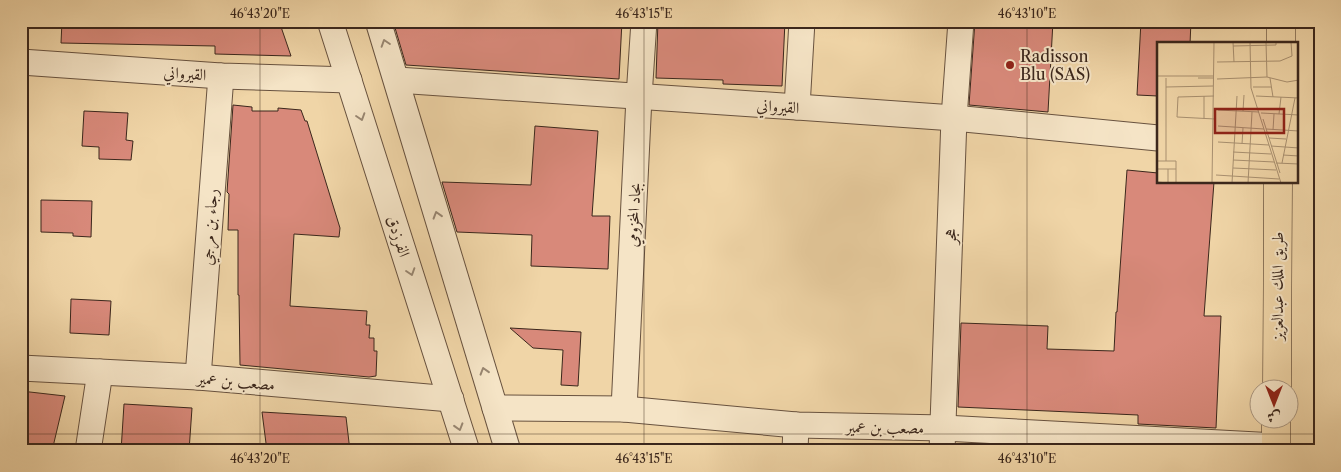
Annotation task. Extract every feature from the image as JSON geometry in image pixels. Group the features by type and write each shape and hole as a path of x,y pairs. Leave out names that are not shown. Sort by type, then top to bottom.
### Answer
{"main road":[{"path":"1281,21 1281,42"},
{"name":"طريق الملك عبدالعزيز","path":"1277,380 1278,184"}],"street":[{"name":"الفرزدق","path":"330,21 467,451"},
{"path":"378,21 508,451"},
{"name":"بجاد المخزومي","path":"624,409 644,21"},
{"path":"797,107 802,21"},
{"name":"هجر","path":"943,440 954,118 961,21"},
{"name":"القيرواني","path":"21,62 221,76 349,80"},
{"name":"رجاء بن مرجي","path":"198,378 221,76"},
{"name":"القيرواني","path":"396,80 954,118 1157,138"},
{"name":"مصعب بن عمير","path":"21,368 198,378 451,399"},
{"path":"88,451 100,372"},
{"name":"مصعب بن عمير","path":"495,408 624,409 943,440 1276,439"},
{"path":"795,451 796,426"}],"building":[{"path":"62,21 279,21 291,56 215,54 215,46 61,43"},
{"path":"393,21 622,21 619,79 406,65"},
{"path":"658,21 785,21 782,86 723,84 723,80 656,78"},
{"name":"Radisson Blu (SAS)","path":"975,21 1053,21 1048,112 969,105"},
{"name":"Radisson Blu (SAS)","path":"1141,21 1191,21 1190,42 1157,42 1157,96 1137,95"},
{"path":"233,105 252,107 252,111 278,111 278,108 301,110 305,121 307,121 340,228 339,237 294,234 290,306 367,311 366,325 370,325 369,338 374,338 374,351 377,351 376,376 369,377 240,365 238,230 228,230 229,194 227,192"},
{"path":"84,111 128,113 126,140 133,141 131,160 99,159 99,147 82,146"},
{"path":"535,126 598,131 592,216 610,216 608,269 531,266 532,235 457,232 442,182 531,185"},
{"path":"1127,170 1157,173 1157,184 1214,184 1204,316 1221,316 1216,428 1138,424 1138,415 958,407 961,323 1048,326 1047,349 1114,351"},
{"path":"41,200 92,201 91,237 73,236 73,233 41,232"},
{"path":"71,299 111,301 109,335 70,333"},
{"path":"510,328 581,332 578,386 561,385 563,350 533,348"},
{"path":"21,391 65,396 52,451 21,451"},
{"path":"124,404 192,408 189,451 121,451"},
{"path":"262,412 346,417 350,451 267,451"}],"place":[{"name":"Radisson Blu (SAS)","path":"1010,65"}]}
